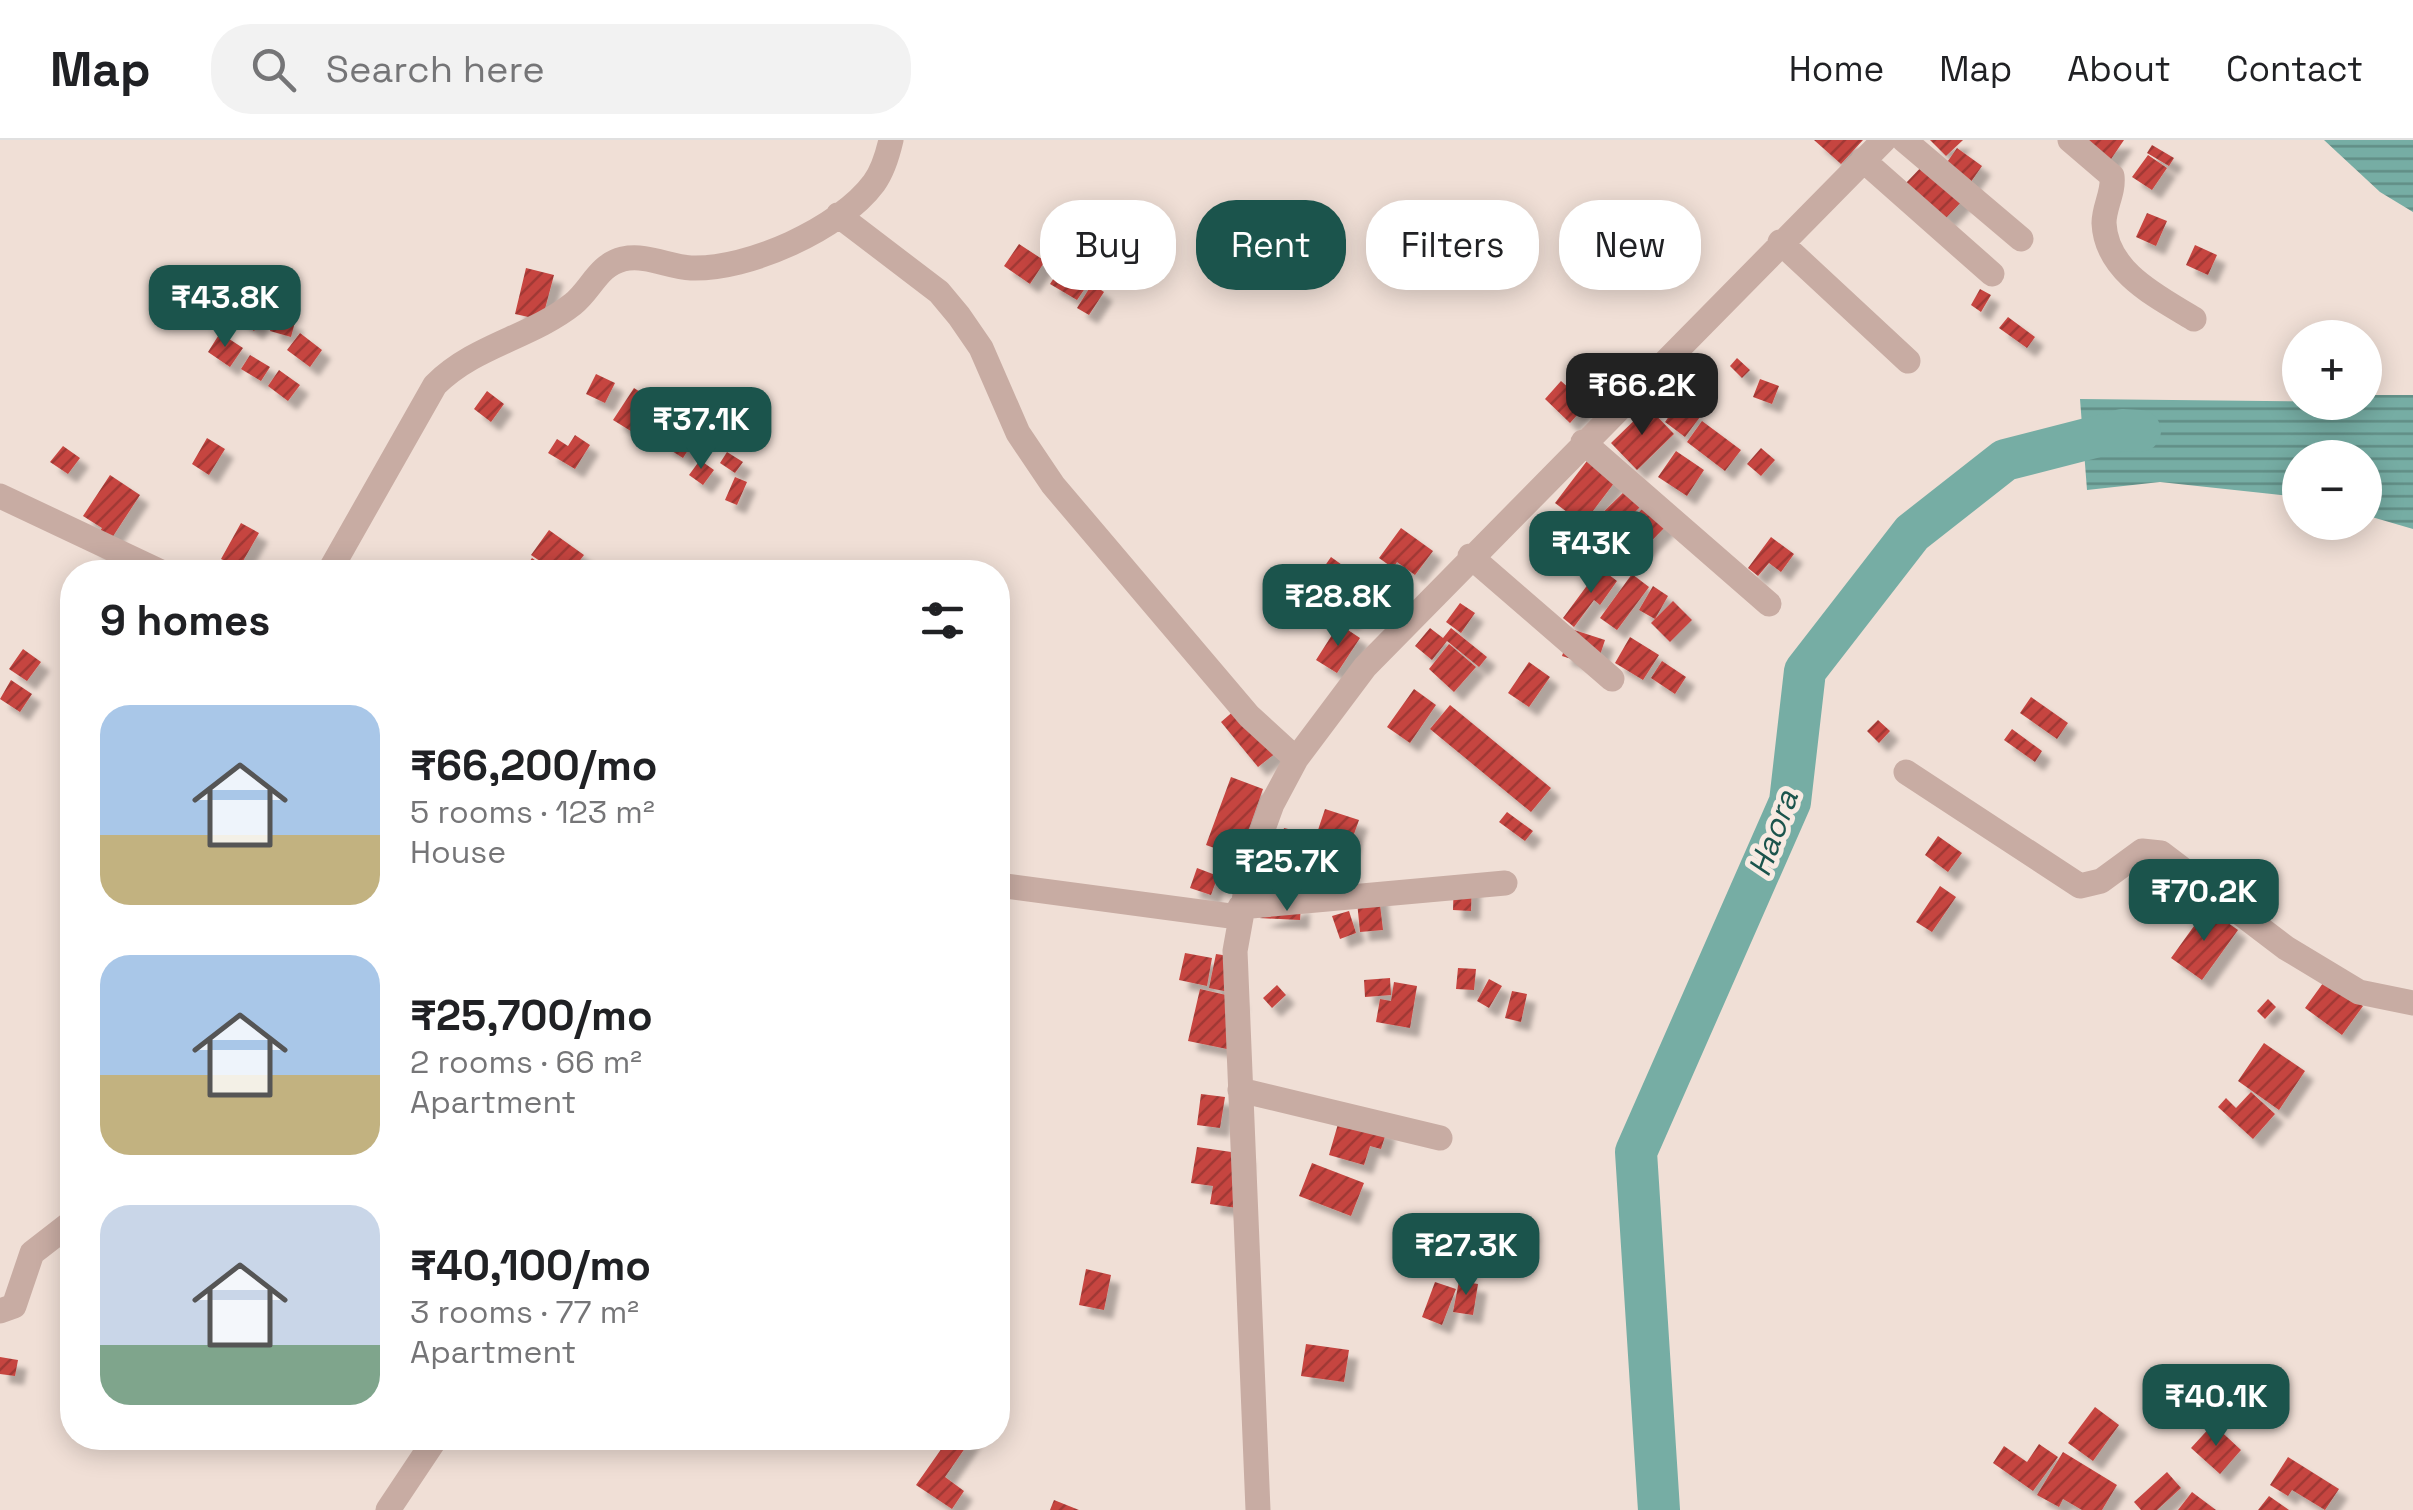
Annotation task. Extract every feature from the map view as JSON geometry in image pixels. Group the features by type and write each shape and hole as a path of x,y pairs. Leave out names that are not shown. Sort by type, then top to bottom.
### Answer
{"street":[{"path":"336,560 436,385 454,367 576,302 596,276 622,259 647,259 690,268 728,266 782,250 838,215 874,182 891,140"},
{"path":"1258,1510 1235,952 1239,912 1272,804 1296,759 1365,667 1470,556 1884,140"},
{"path":"1904,140 2021,238"},
{"path":"2070,140 2112,176 2104,222 2108,242 2126,271 2139,285 2194,320"},
{"path":"1864,160 1992,274"},
{"path":"838,215 939,292 981,348 1018,433 1053,485 1250,716 1296,759"},
{"path":"1780,242 1908,361"},
{"path":"1583,442 1769,604"},
{"path":"0,496 136,560"},
{"path":"1470,556 1612,679"},
{"path":"1906,772 2080,886 2101,881 2142,852 2161,853 2286,948 2345,984 2373,998 2413,1003"},
{"path":"1010,885 1239,912 1505,882"},
{"path":"1240,1090 1440,1138"},
{"path":"0,1311 14,1306 32,1253 60,1231"},
{"path":"388,1510 428,1450"}],"water":[{"path":"2324,140 2413,140 2413,212 2380,192"},
{"path":"2382,395 2413,395 2413,529 2382,520 2382,440 2282,440 2282,495 2160,482 2087,490 2080,399 2282,401 2282,420 2382,420"}],"building":[{"path":"1814,140 1863,140 1841,164"},
{"path":"1930,140 1963,140 1946,156"},
{"path":"2078,140 2124,140 2109,162"},
{"path":"2152,145 2174,158 2169,166 2147,153"},
{"path":"1957,148 1982,166 1966,189 1941,171"},
{"path":"2148,155 2167,168 2152,190 2132,177"},
{"path":"1926,162 1965,198 1945,219 1906,183"},
{"path":"2147,213 2167,221 2156,246 2136,237"},
{"path":"1019,244 1040,258 1040,269 1030,284 1004,266"},
{"path":"2195,245 2217,255 2208,275 2186,265"},
{"path":"526,268 554,275 542,320 515,314"},
{"path":"1980,289 1991,295 1981,312 1971,305"},
{"path":"1060,290 1084,290 1077,300"},
{"path":"1088,290 1104,292 1089,315 1077,308"},
{"path":"245,309 261,322 254,331 238,318"},
{"path":"275,316 295,322 291,337 270,331"},
{"path":"2008,317 2035,337 2027,348 1999,328"},
{"path":"220,333 243,348 230,367 208,352"},
{"path":"300,333 322,350 310,367 287,350"},
{"path":"250,355 270,367 261,381 241,369"},
{"path":"1737,358 1750,370 1742,378 1730,366"},
{"path":"279,370 300,385 288,401 268,386"},
{"path":"596,374 615,383 605,403 586,394"},
{"path":"1760,379 1779,386 1772,404 1753,397"},
{"path":"1561,381 1587,404 1570,423 1545,399"},
{"path":"634,388 654,401 634,433 613,420"},
{"path":"487,391 504,404 491,422 474,409"},
{"path":"1679,402 1700,417 1685,437 1665,422"},
{"path":"1648,407 1674,434 1637,470 1611,443"},
{"path":"1702,421 1741,450 1725,471 1687,442"},
{"path":"676,427 695,439 683,458 664,446"},
{"path":"575,435 590,445 575,469 548,453 557,439 568,446"},
{"path":"207,438 225,449 209,475 192,464"},
{"path":"63,446 80,458 68,474 50,462"},
{"path":"1761,448 1775,460 1761,476 1747,464"},
{"path":"1676,451 1704,470 1687,496 1658,477"},
{"path":"727,452 743,462 735,473 720,463"},
{"path":"1593,453 1621,474 1583,524 1555,503"},
{"path":"700,460 714,470 703,485 689,475"},
{"path":"110,475 140,495 102,553 91,546 102,528 83,516"},
{"path":"735,477 747,482 737,505 725,500"},
{"path":"1626,490 1641,506 1602,545 1586,529"},
{"path":"1646,505 1667,525 1627,566 1606,546"},
{"path":"241,523 259,533 244,560 221,559"},
{"path":"1401,528 1433,551 1415,575 1397,562 1393,568 1379,558"},
{"path":"549,530 584,555 580,560 538,560 531,555"},
{"path":"1771,537 1794,554 1781,572 1769,563 1758,576 1748,568"},
{"path":"1331,557 1373,587 1349,622 1306,593"},
{"path":"1600,568 1617,581 1600,605 1594,600 1574,627 1563,618"},
{"path":"1632,574 1649,587 1617,630 1600,618"},
{"path":"1653,586 1668,596 1655,619 1639,610"},
{"path":"1673,601 1692,620 1670,642 1651,623"},
{"path":"1460,603 1475,613 1461,633 1446,622"},
{"path":"1339,624 1360,638 1337,673 1316,660"},
{"path":"1430,628 1443,638 1451,628 1487,657 1479,667 1447,641 1432,660 1415,646"},
{"path":"1571,629 1605,640 1596,667 1562,656"},
{"path":"1630,637 1659,655 1643,680 1615,663"},
{"path":"1449,644 1476,667 1454,692 1429,669"},
{"path":"23,649 41,662 27,681 9,669"},
{"path":"1662,661 1686,677 1675,694 1651,678"},
{"path":"1529,662 1550,677 1529,707 1508,693"},
{"path":"11,680 32,694 20,712 0,699"},
{"path":"1414,689 1436,705 1410,743 1387,727"},
{"path":"2031,697 2068,723 2057,739 2020,713"},
{"path":"1243,703 1281,749 1258,767 1221,722"},
{"path":"1450,705 1551,788 1531,812 1430,729"},
{"path":"1878,720 1890,731 1879,743 1867,731"},
{"path":"2012,729 2042,751 2035,762 2004,740"},
{"path":"1231,777 1263,789 1239,857 1206,845"},
{"path":"1325,809 1359,820 1349,848 1316,836"},
{"path":"1507,812 1533,831 1525,841 1499,822"},
{"path":"1284,828 1313,835 1307,861 1278,854"},
{"path":"1938,836 1962,853 1948,872 1925,855"},
{"path":"1197,868 1218,876 1211,895 1190,888"},
{"path":"1454,878 1472,878 1471,911 1453,910"},
{"path":"1940,886 1956,897 1932,932 1916,922"},
{"path":"1378,888 1383,930 1360,932 1356,891"},
{"path":"1301,904 1300,920 1259,918"},
{"path":"2207,908 2238,930 2202,980 2171,958"},
{"path":"1349,911 1356,933 1340,939 1332,916"},
{"path":"1185,953 1212,958 1207,986 1179,980"},
{"path":"1216,954 1235,957 1229,992 1209,988"},
{"path":"1458,968 1476,969 1474,990 1456,989"},
{"path":"1390,978 1391,995 1365,997 1364,980"},
{"path":"1489,979 1502,986 1489,1008 1477,1001"},
{"path":"2326,979 2363,1006 2342,1035 2305,1008"},
{"path":"1394,982 1417,986 1410,1028 1376,1022 1380,999 1391,1001"},
{"path":"1277,985 1286,995 1272,1008 1263,998"},
{"path":"1200,989 1239,998 1227,1049 1188,1041"},
{"path":"1512,991 1527,994 1521,1022 1505,1018"},
{"path":"2268,999 2276,1007 2265,1019 2257,1011"},
{"path":"2264,1043 2305,1071 2279,1110 2238,1081"},
{"path":"2251,1092 2275,1114 2253,1139 2218,1107 2226,1098 2236,1108"},
{"path":"1201,1094 1225,1097 1220,1128 1197,1125"},
{"path":"1340,1117 1387,1130 1381,1149 1370,1146 1364,1165 1329,1155"},
{"path":"1197,1147 1245,1154 1237,1208 1210,1204 1213,1186 1191,1183"},
{"path":"1312,1163 1364,1183 1351,1216 1299,1196"},
{"path":"1454,1219 1480,1227 1470,1259 1443,1251"},
{"path":"1513,1224 1530,1230 1525,1243 1508,1236"},
{"path":"1086,1269 1111,1275 1104,1310 1079,1305"},
{"path":"1459,1281 1478,1284 1473,1315 1453,1312"},
{"path":"1435,1282 1456,1289 1442,1325 1422,1317"},
{"path":"1306,1344 1349,1350 1344,1382 1301,1376"},
{"path":"0,1357 18,1360 15,1376 0,1374"},
{"path":"2095,1407 2119,1425 2093,1461 2068,1443"},
{"path":"2213,1424 2241,1450 2220,1474 2191,1448"},
{"path":"2039,1444 2058,1457 2033,1491 1993,1463 2004,1446 2027,1462"},
{"path":"941,1450 964,1450 945,1477 964,1491 952,1509 916,1485"},
{"path":"2063,1452 2117,1485 2102,1510 2082,1510 2063,1499 2059,1507 2037,1495"},
{"path":"2288,1457 2339,1489 2325,1510 2292,1490 2288,1496 2270,1485"},
{"path":"2167,1472 2181,1488 2157,1510 2141,1510 2134,1502"},
{"path":"2192,1492 2216,1510 2178,1510"},
{"path":"2269,1496 2289,1510 2258,1510"},
{"path":"1054,1500 1079,1510 1050,1510"}],"waterway":[{"name":"Haora","path":"1659,1510 1636,1152 1790,802 1805,671 1912,533 2005,460 2122,430 2140,431"}]}
